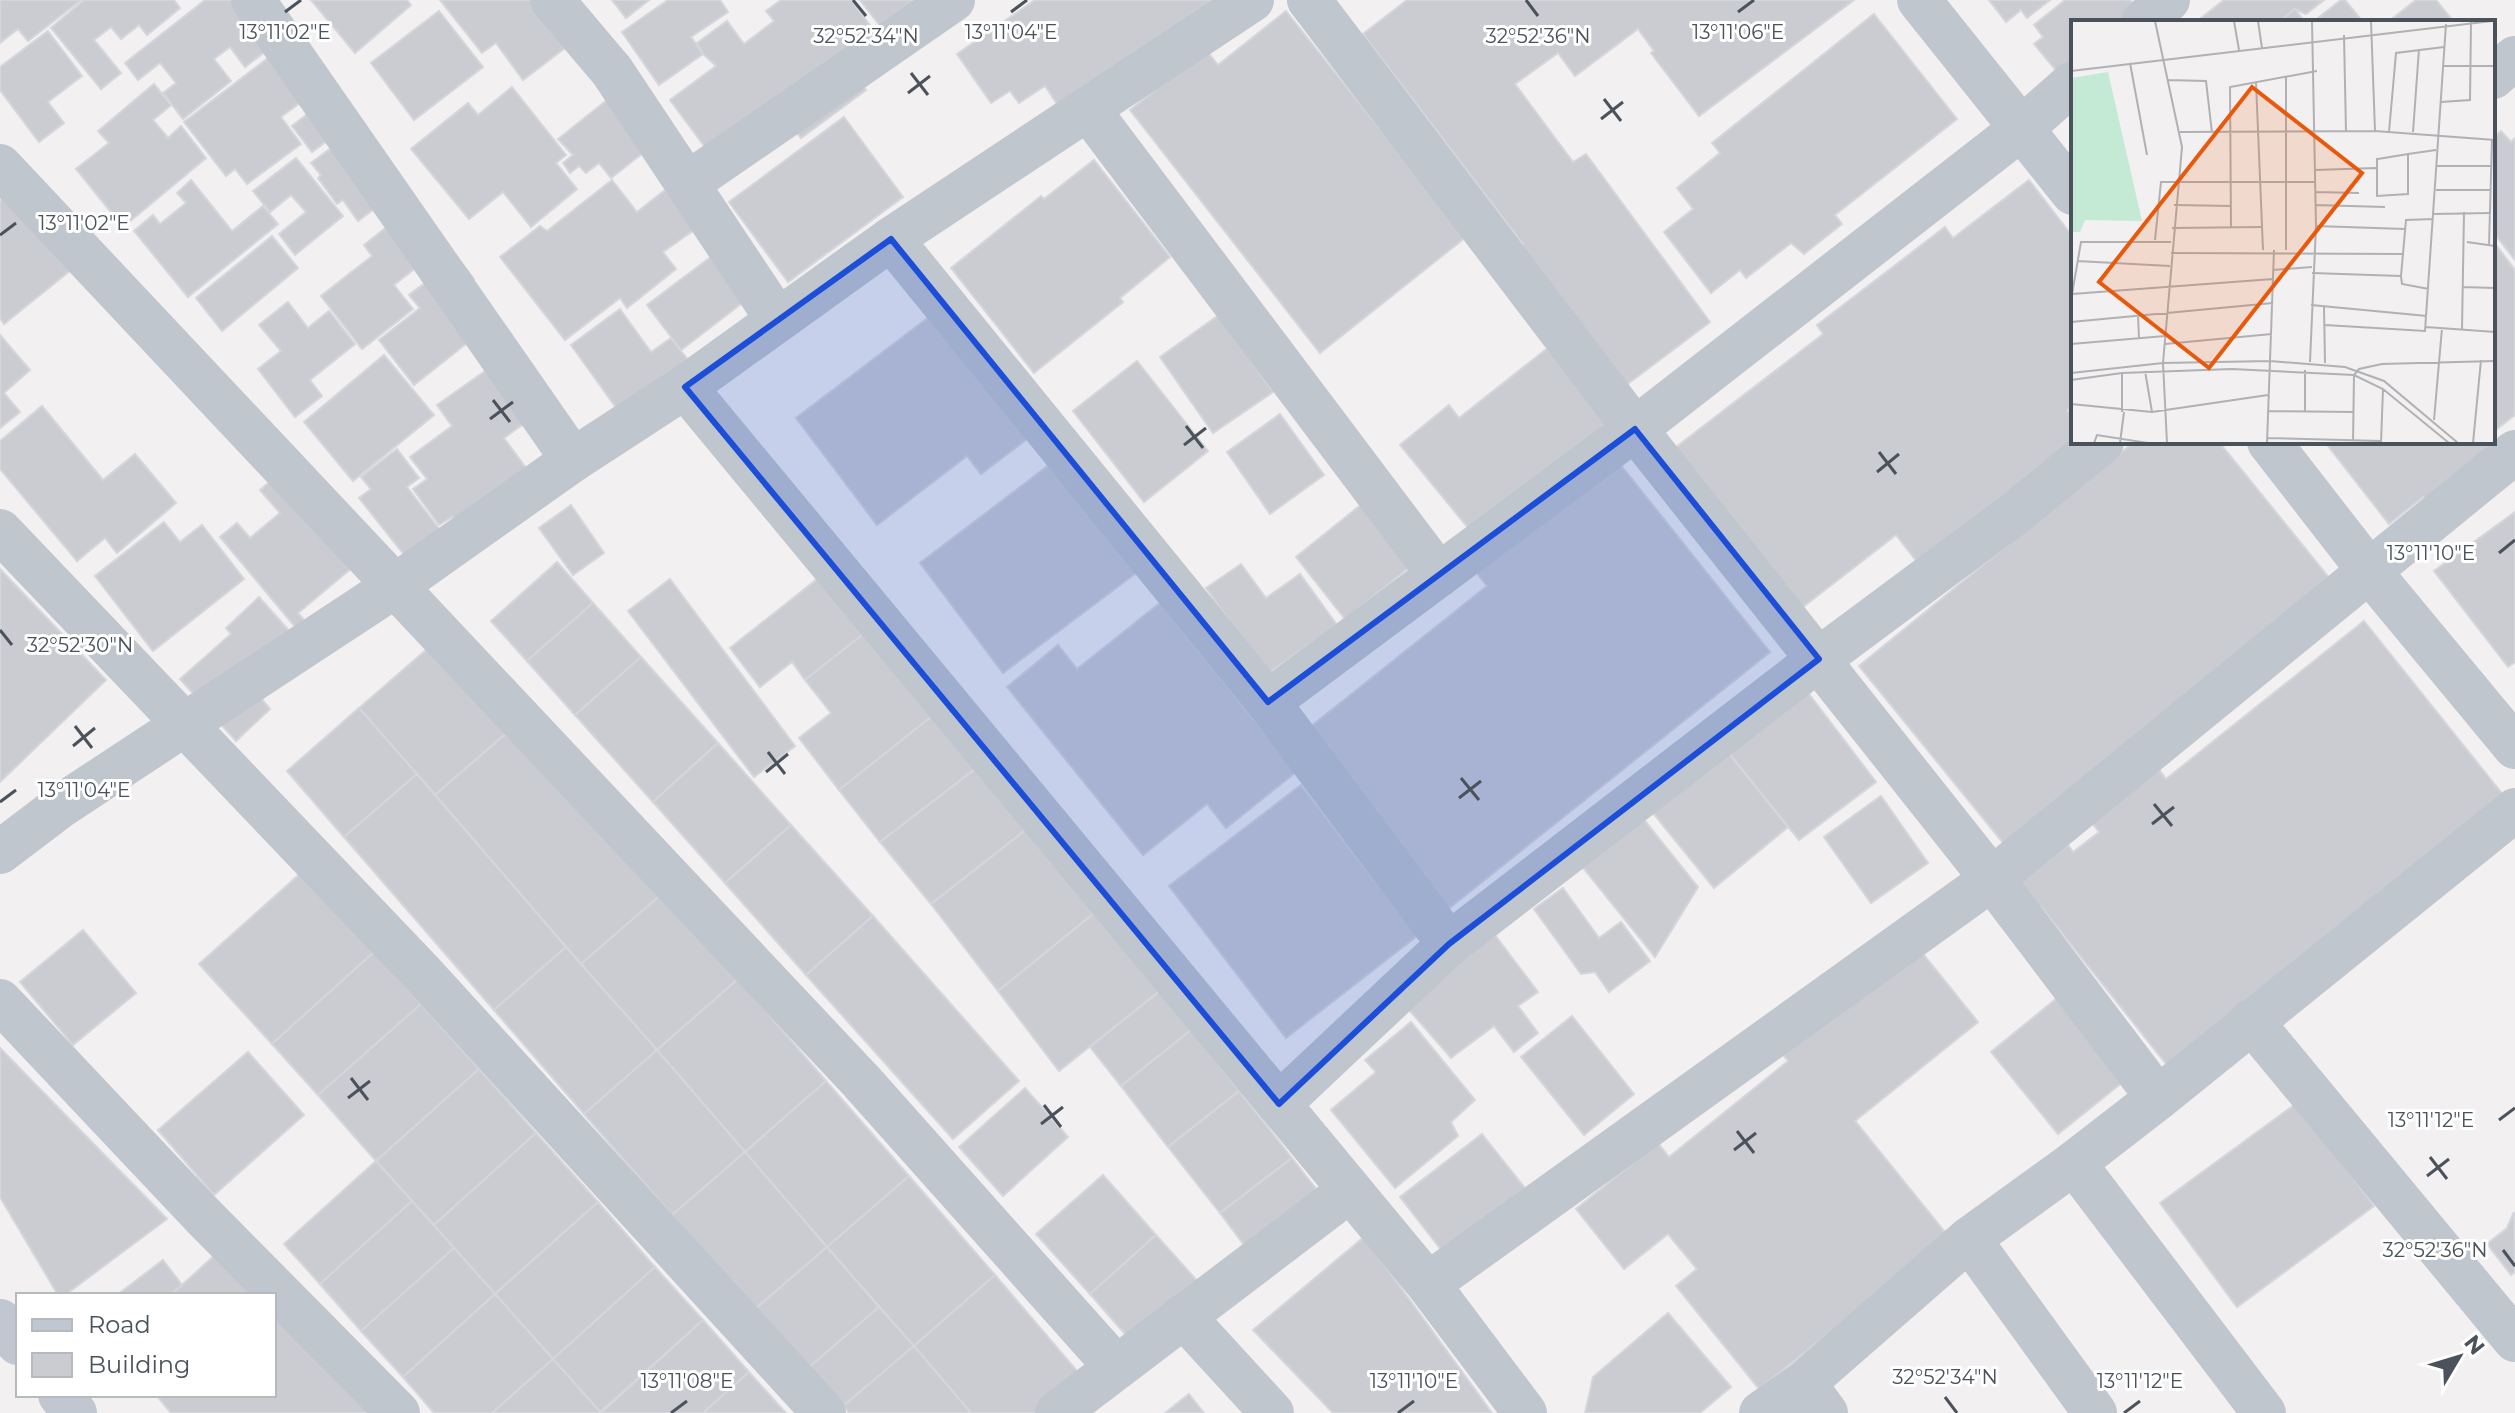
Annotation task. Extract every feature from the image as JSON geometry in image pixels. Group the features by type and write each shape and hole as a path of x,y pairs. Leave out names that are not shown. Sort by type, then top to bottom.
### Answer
{"main road":[{"path":"0,1321 16,1341"},
{"path":"62,1397 75,1413"}],"street":[{"path":"253,0 573,460"},
{"path":"552,0 612,71 777,319"},
{"path":"688,183 953,0"},
{"path":"0,852 62,805 395,586 573,460 685,387 891,239 1252,0"},
{"path":"1309,0 1635,429 1992,879 2158,1098"},
{"path":"1919,0 2071,190"},
{"path":"2145,20 2168,0"},
{"path":"2495,75 2515,58"},
{"path":"1268,702 1635,429 2022,128 2071,85"},
{"path":"1088,109 1439,575"},
{"path":"0,166 861,1081 1116,1367"},
{"path":"891,239 1268,702 1449,944"},
{"path":"685,387 1428,1284 1525,1413"},
{"path":"1279,1104 1449,944 1819,659 2018,511 2100,444"},
{"path":"2271,444 2370,572 2515,747"},
{"path":"1428,1284 1992,879 2515,452"},
{"path":"0,531 421,972 824,1413"},
{"path":"1761,1413 1815,1398 1969,1239 2158,1098 2515,810"},
{"path":"0,1001 192,1205 398,1413"},
{"path":"2251,1021 2515,1340"},
{"path":"2074,1163 2264,1413"},
{"path":"1057,1413 1349,1191"},
{"path":"1969,1239 2095,1413"},
{"path":"1183,1316 1272,1413"}],"highlighted area":[{"path":"891,239 1268,702 1635,429 1819,659 1449,944 1279,1104 685,387"}],"building":[{"path":"0,0 81,0 28,41 18,29 0,43"},
{"path":"84,0 174,0 180,8 147,35 139,25 121,39 111,27 94,40 121,73 101,89 51,28"},
{"path":"205,0 247,0 279,41 245,67 230,47 214,59 231,81 183,119 163,93 176,83 160,63 138,80 125,63"},
{"path":"311,0 407,0 411,5 355,53"},
{"path":"440,0 552,0 565,48 523,80 496,43 482,53"},
{"path":"612,0 649,0 626,18"},
{"path":"668,0 720,0 728,12 691,37 703,54 659,85 622,32"},
{"path":"781,0 851,0 887,48 853,73 866,90 801,138 794,129 728,178 670,100 716,66 697,43 727,21 744,44 774,21 766,11"},
{"path":"860,0 934,0 888,36"},
{"path":"1035,0 1216,0 1059,107 1045,86 1019,103 1010,91 991,103 957,54"},
{"path":"1407,0 1854,0 1699,116 1651,53 1654,51 1638,29 1575,76 1558,53 1515,84 1573,162 1586,154 1710,322 1621,389 1517,249 1523,244 1363,34"},
{"path":"1989,0 2050,0 2027,18 2021,10 2006,22"},
{"path":"2065,0 2130,0 2138,9 2124,20 2071,20 2071,63 2058,73 2034,44 2043,37 2034,25"},
{"path":"2224,0 2324,0 2306,14 2295,9 2281,20 2199,20"},
{"path":"2345,0 2361,20 2316,20"},
{"path":"2416,0 2436,0 2452,20 2391,20"},
{"path":"2295,9 2303,20 2281,20"},
{"path":"439,11 483,67 414,120 371,63"},
{"path":"1286,11 1466,237 1320,353 1130,110 1206,50 1218,65"},
{"path":"1874,14 1957,119 1835,215 1842,224 1804,254 1791,243 1746,278 1740,270 1711,293 1664,232 1693,209 1677,188 1720,153 1712,143"},
{"path":"48,31 82,76 48,102 64,123 39,142 0,90 0,67"},
{"path":"272,55 305,99 281,117 301,144 247,184 235,169 226,176 184,122"},
{"path":"154,84 171,105 153,120 168,138 181,126 206,158 123,227 76,169 109,143 98,131"},
{"path":"512,87 566,155 556,163 577,189 531,227 503,192 469,219 411,149 468,103 478,115"},
{"path":"617,92 648,149 611,178 599,163 586,173 579,166 570,173 563,163 573,155 558,139"},
{"path":"327,99 348,125 312,152 292,126"},
{"path":"844,117 903,197 788,282 729,202"},
{"path":"2501,131 2511,142 2515,138 2515,260 2495,235 2495,136"},
{"path":"350,134 399,190 358,221 343,200 337,204 311,163"},
{"path":"296,158 343,216 295,255 279,234 306,212 291,195 270,212 253,191"},
{"path":"1094,160 1170,257 1120,298 1123,302 1034,373 951,268 1041,196 1044,199"},
{"path":"30,177 92,253 4,324 0,318 0,201"},
{"path":"191,180 232,231 263,206 278,224 188,297 134,231 153,215 160,224 186,203 177,193"},
{"path":"612,180 637,212 674,183 704,223 663,252 676,269 627,308 620,298 565,340 500,257 540,226 547,231"},
{"path":"2029,180 2071,234 2071,407 2067,410 2071,415 2071,444 1921,567 1896,535 1799,610 1675,448 1823,334 1817,325 1945,227 1953,238"},
{"path":"411,208 441,248 394,285 413,309 362,349 321,296 372,256 364,245"},
{"path":"272,236 298,268 222,331 196,298"},
{"path":"2495,244 2515,270 2515,415 2495,430"},
{"path":"716,253 750,297 681,350 647,305"},
{"path":"458,258 474,279 444,303 472,339 414,385 379,340 420,308 409,295"},
{"path":"288,302 308,328 329,311 355,344 310,380 322,396 295,417 258,369 281,351 259,325"},
{"path":"620,309 651,352 671,338 688,360 625,420 571,345"},
{"path":"937,311 1035,433 981,474 967,456 877,525 796,418"},
{"path":"1219,315 1273,392 1213,433 1160,357"},
{"path":"0,335 30,370 4,393 20,412 0,428"},
{"path":"1549,347 1616,431 1478,540 1400,445 1449,405 1459,418"},
{"path":"384,355 434,415 353,481 304,422"},
{"path":"1137,361 1208,451 1144,502 1073,411"},
{"path":"491,367 529,420 504,438 526,468 463,531 452,517 439,525 413,489 427,479 410,457 452,426 437,405"},
{"path":"42,406 103,480 135,454 176,503 117,553 105,538 77,561 0,469 0,441"},
{"path":"1280,414 1324,475 1270,514 1227,452"},
{"path":"2132,444 2221,444 2331,580 2004,844 1859,666"},
{"path":"2486,444 2489,455 2434,511 2423,497 2389,524 2328,446"},
{"path":"397,449 419,478 407,487 440,530 414,567 359,498 371,489 361,477"},
{"path":"1057,459 1140,570 1003,673 920,563"},
{"path":"1616,459 1770,652 1447,910 1304,732 1487,586 1475,571"},
{"path":"294,461 353,567 298,613 306,622 297,629 220,537 237,523 250,538 280,513 260,490"},
{"path":"1362,504 1411,566 1345,619 1296,557"},
{"path":"571,505 604,553 573,575 539,528"},
{"path":"2515,512 2515,662 2508,667 2434,571"},
{"path":"164,522 180,542 202,525 244,579 153,651 95,576"},
{"path":"557,562 593,603 527,661 491,621"},
{"path":"1241,564 1266,598 1300,574 1337,625 1267,674 1206,588"},
{"path":"831,568 875,625 805,680 792,662 760,687 730,648"},
{"path":"0,569 106,680 0,782"},
{"path":"670,579 795,746 754,777 628,611"},
{"path":"259,597 309,653 260,697 270,709 236,741 180,679 231,634 226,628"},
{"path":"593,603 641,657 575,715 527,661"},
{"path":"1160,603 1296,772 1226,828 1207,804 1143,855 1007,687 1058,645 1077,669"},
{"path":"2364,621 2508,801 2171,1070 2041,907 2036,911 2016,886 2068,845 2073,852 2099,832 2088,818 2155,764 2166,779"},
{"path":"875,625 941,709 839,790 799,738 831,713 805,680"},
{"path":"441,637 517,724 435,795 359,708"},
{"path":"641,657 718,743 653,802 575,715"},
{"path":"1803,686 1876,782 1799,840 1727,751"},
{"path":"359,708 417,774 344,837 287,771"},
{"path":"941,709 983,763 880,842 839,790"},
{"path":"517,724 663,893 581,964 435,795"},
{"path":"718,743 791,825 725,883 653,802"},
{"path":"1727,751 1788,827 1714,888 1652,812"},
{"path":"983,763 1032,825 931,904 880,842"},
{"path":"417,774 566,947 494,1010 344,837"},
{"path":"1301,785 1417,936 1286,1038 1169,886"},
{"path":"1881,796 1928,863 1871,903 1824,837"},
{"path":"1637,811 1698,887 1655,957 1576,859"},
{"path":"791,825 873,916 806,975 725,883"},
{"path":"1032,825 1098,910 998,991 931,904"},
{"path":"302,872 374,952 272,1044 199,964"},
{"path":"1563,888 1599,938 1621,922 1650,961 1609,992 1595,972 1581,974 1534,909"},
{"path":"663,893 738,979 657,1050 581,964"},
{"path":"1098,910 1161,990 1059,1071 998,991"},
{"path":"873,916 1019,1081 953,1139 806,975"},
{"path":"83,930 136,993 73,1045 20,982"},
{"path":"1495,935 1538,992 1518,1006 1538,1033 1514,1052 1494,1026 1451,1058 1403,1003"},
{"path":"1911,939 1978,1022 1855,1121 1949,1237 1759,1389 1676,1286 1697,1269 1668,1234 1624,1269 1576,1209 1658,1143 1669,1157 1788,1061 1777,1047"},
{"path":"566,947 657,1050 584,1114 494,1010"},
{"path":"374,952 421,1004 318,1095 272,1044"},
{"path":"738,979 826,1081 745,1152 657,1050"},
{"path":"1161,990 1191,1030 1121,1086 1090,1047"},
{"path":"2062,994 2129,1077 2058,1134 1991,1052"},
{"path":"421,1004 479,1069 376,1161 318,1095"},
{"path":"1572,1016 1634,1094 1584,1135 1521,1057"},
{"path":"1411,1022 1475,1100 1451,1122 1458,1136 1395,1188 1331,1110 1376,1072 1365,1060"},
{"path":"1191,1030 1239,1091 1168,1147 1121,1086"},
{"path":"0,1048 167,1219 68,1293 57,1293 0,1197"},
{"path":"657,1050 745,1152 672,1215 584,1114"},
{"path":"248,1052 304,1115 214,1195 158,1130"},
{"path":"479,1069 536,1133 434,1225 376,1161"},
{"path":"826,1081 909,1176 827,1247 745,1152"},
{"path":"1025,1088 1068,1137 1003,1196 959,1147"},
{"path":"1239,1091 1292,1158 1220,1213 1168,1147"},
{"path":"2297,1103 2374,1206 2237,1307 2160,1203"},
{"path":"536,1133 598,1202 495,1294 434,1225"},
{"path":"1482,1134 1528,1192 1446,1256 1400,1197"},
{"path":"745,1152 827,1247 754,1310 672,1215"},
{"path":"1292,1158 1325,1200 1253,1257 1220,1213"},
{"path":"376,1161 412,1201 320,1284 284,1244"},
{"path":"1103,1175 1156,1235 1090,1294 1036,1234"},
{"path":"909,1176 995,1275 914,1346 827,1247"},
{"path":"412,1201 454,1248 361,1331 320,1284"},
{"path":"598,1202 655,1267 553,1359 495,1294"},
{"path":"2514,1212 2515,1272 2511,1275 2487,1244 2507,1228"},
{"path":"1156,1235 1200,1284 1133,1343 1090,1294"},
{"path":"1364,1237 1492,1413 1333,1413 1253,1330"},
{"path":"827,1247 879,1307 806,1370 754,1310"},
{"path":"454,1248 495,1294 403,1377 361,1331"},
{"path":"215,1255 252,1293 172,1293"},
{"path":"163,1260 182,1285 172,1293 120,1293"},
{"path":"655,1267 703,1320 600,1412 553,1359"},
{"path":"995,1275 1084,1379 1041,1413 971,1413 914,1346"},
{"path":"495,1294 553,1359 492,1413 434,1413 403,1377"},
{"path":"879,1307 914,1346 843,1406 806,1370"},
{"path":"1668,1313 1731,1387 1700,1413 1585,1413 1593,1377"},
{"path":"276,1318 369,1413 171,1413 158,1397 276,1397"},
{"path":"703,1320 749,1372 703,1413 601,1413"},
{"path":"914,1346 971,1413 849,1413 843,1406"},
{"path":"553,1359 601,1413 492,1413"},
{"path":"749,1372 786,1413 703,1413"},
{"path":"1189,1394 1204,1413 1165,1413"}]}
